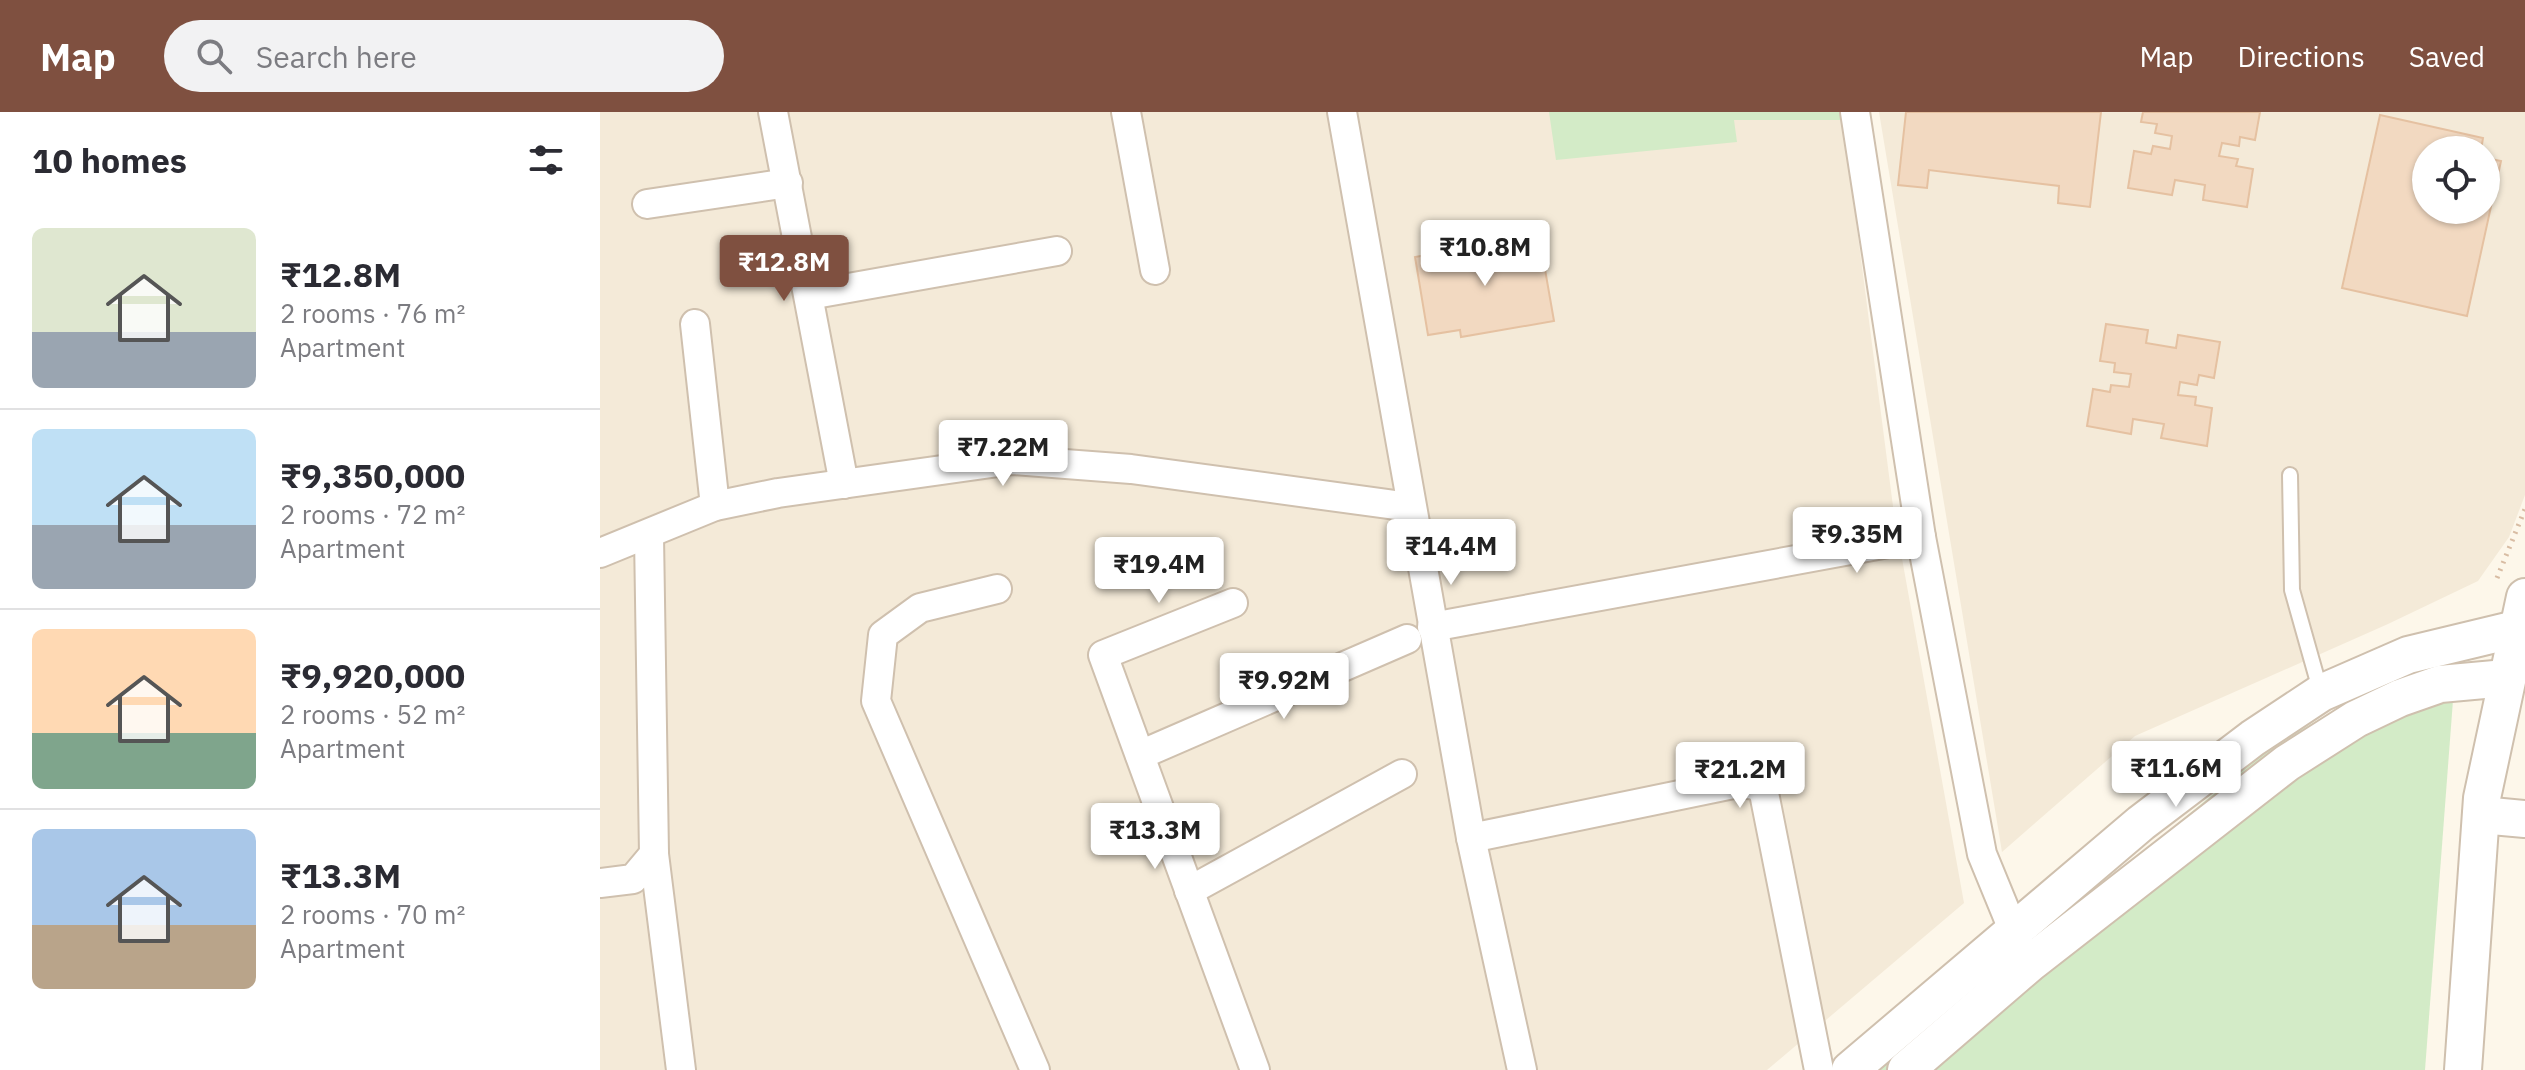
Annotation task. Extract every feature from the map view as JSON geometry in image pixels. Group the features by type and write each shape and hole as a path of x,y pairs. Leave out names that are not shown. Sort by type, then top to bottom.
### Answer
{"street":[{"path":"1126,112 1155,270"},
{"path":"1342,112 1410,507 1420,633 1471,838 1522,1070"},
{"path":"1855,112 1921,537 1982,854 2011,930 2029,964"},
{"path":"783,114 788,183 844,484"},
{"path":"647,204 788,183"},
{"path":"809,295 1057,251"},
{"path":"695,324 715,506"},
{"path":"600,553 649,536 715,506 1013,460 1131,469 1410,507"},
{"path":"649,536 654,854 681,1070"},
{"path":"1140,755 1420,633 1921,537"},
{"path":"997,589 920,608 883,635 876,701 1035,1070"},
{"path":"1233,603 1103,655 1255,1070"},
{"path":"1850,1070 2011,930 2141,823 2253,738 2321,693 2408,655 2521,613"},
{"path":"2463,1070 2481,815 2521,613"},
{"path":"1906,1070 2029,964 2287,763 2356,719 2400,698 2440,684 2506,678"},
{"path":"1189,891 1402,774"},
{"path":"1471,838 1738,783 1757,785 1764,793 1819,1070"},
{"path":"2481,815 2525,819"},
{"path":"600,883 633,879 654,854"}],"lane":[{"path":"2290,475 2292,590 2321,693"}],"shaded area":[{"path":"600,112 1842,112 1894,514 1964,903 1767,1070 600,1070"},
{"path":"1879,112 2525,112 2525,495 2509,537 2478,581 2135,736 2002,852"}],"green space":[{"path":"1549,112 1842,112 1843,120 1734,120 1737,142 1556,160"},
{"path":"2442,668 2454,687 2425,1070 1877,1070 2272,746 2379,686"}],"building":[{"path":"1906,112 2101,112 2090,207 2058,203 2059,186 1929,170 1927,188 1898,185"},
{"path":"2143,112 2260,112 2255,140 2240,137 2239,146 2222,143 2219,156 2238,159 2236,166 2253,169 2247,207 2203,200 2205,185 2175,180 2172,195 2128,188 2134,151 2151,154 2153,146 2170,149 2172,136 2155,133 2157,124 2141,122"},
{"path":"2380,115 2474,136 2412,136 2412,224 2487,224 2467,316 2342,288"},
{"path":"1539,235 1554,321 1461,337 1460,330 1428,335 1415,257"},
{"path":"2106,324 2148,330 2146,343 2176,348 2178,335 2220,342 2214,378 2199,375 2197,385 2180,382 2178,395 2196,397 2195,405 2212,408 2207,446 2161,438 2164,424 2133,419 2131,434 2087,426 2093,389 2110,392 2111,385 2129,387 2131,374 2114,372 2115,363 2100,361"}]}
